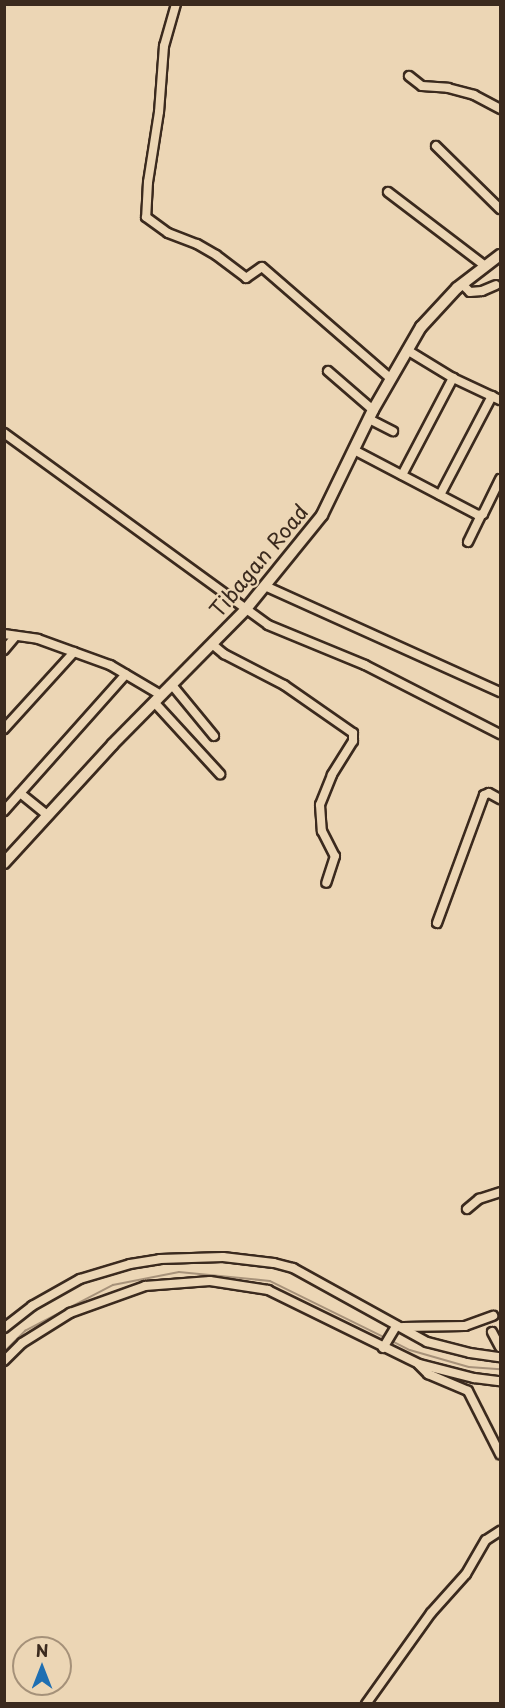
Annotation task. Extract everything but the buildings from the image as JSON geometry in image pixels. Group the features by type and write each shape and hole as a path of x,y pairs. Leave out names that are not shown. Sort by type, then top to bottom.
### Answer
{"main road":[{"name":"Tibagan Road","path":"5,862 157,699 246,609 323,513 390,378 421,327 462,284 501,255"}],"street":[{"path":"176,4 164,46 159,112 148,182 146,217 168,233 211,252 246,278 262,267 390,378"},
{"path":"409,76 422,86 448,88 474,95 501,109"},
{"path":"436,147 501,209"},
{"path":"388,192 485,266"},
{"path":"462,284 470,292 482,291 496,285"},
{"path":"406,350 453,378 496,398 440,495"},
{"path":"328,371 371,415 393,430"},
{"path":"402,475 453,378"},
{"path":"4,433 278,630 364,665 501,734"},
{"path":"354,450 481,515"},
{"path":"468,542 481,515 498,489 501,479"},
{"path":"264,586 501,692"},
{"path":"4,634 38,639 126,674 157,699 220,774"},
{"path":"4,650 15,637"},
{"path":"212,644 224,654 284,685 353,733 353,741 332,775 320,805 322,831 335,856 326,883"},
{"path":"4,729 74,652"},
{"path":"4,811 126,674"},
{"path":"172,685 214,736"},
{"path":"20,793 48,816"},
{"path":"437,923 484,795 489,793 501,799"},
{"path":"467,1209 479,1199 501,1192"},
{"path":"4,1328 32,1306 80,1279 130,1264 160,1259 201,1257 250,1260 293,1268 396,1328 427,1342 470,1353 501,1357"},
{"path":"4,1361 22,1343 70,1313 145,1286 182,1281 244,1284 268,1290 419,1364 464,1376 501,1381"},
{"path":"396,1328 465,1326 493,1316"},
{"path":"384,1346 396,1328"},
{"path":"492,1332 501,1347"},
{"path":"419,1364 428,1374 468,1391 501,1454"},
{"path":"366,1704 431,1613 466,1574 486,1540 501,1531"}],"waterway":[{"path":"4,1352 25,1331 113,1285 179,1272 270,1281 386,1338"},
{"path":"390,1340 410,1350 469,1367 500,1369"}]}
